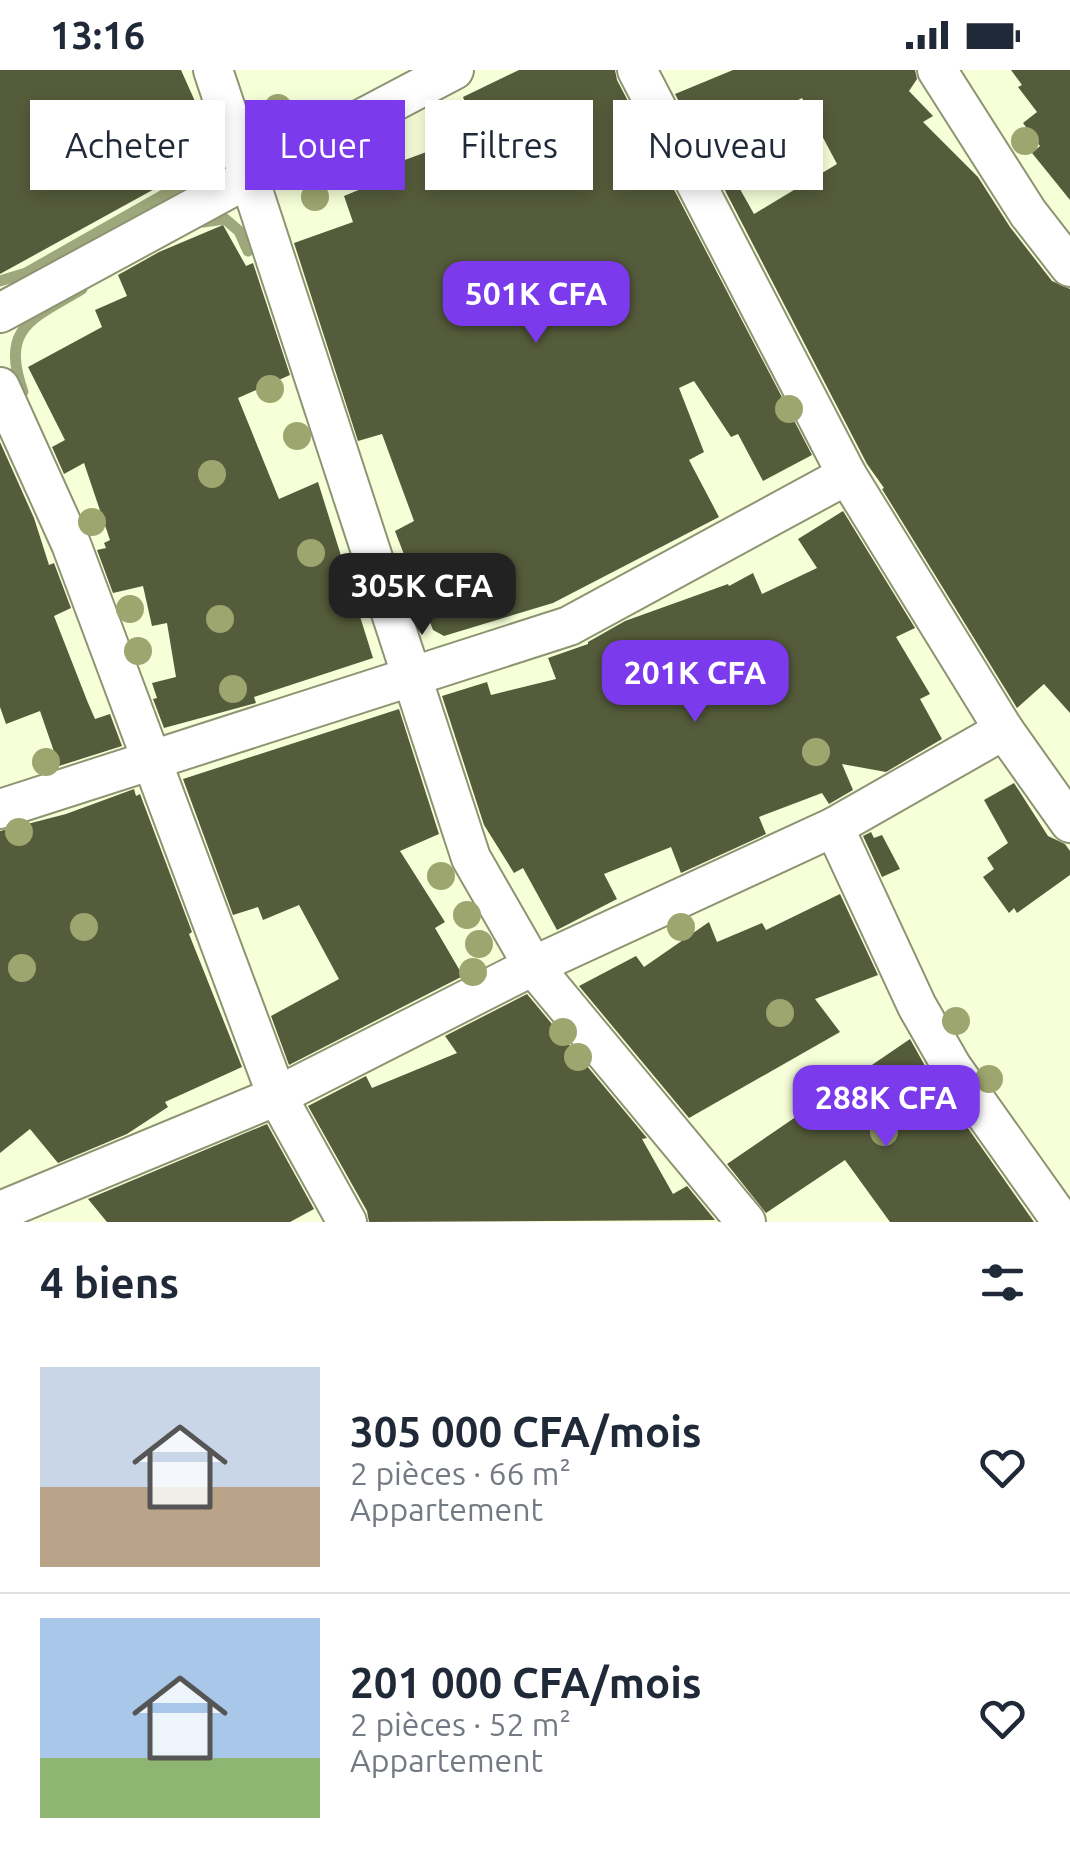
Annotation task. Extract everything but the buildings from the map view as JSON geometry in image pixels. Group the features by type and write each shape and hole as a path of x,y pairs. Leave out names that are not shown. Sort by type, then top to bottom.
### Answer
{"street":[{"path":"212,70 245,166"},
{"path":"397,100 454,70"},
{"path":"636,70 848,475 1004,730 1070,824"},
{"path":"937,70 1028,213 1070,267"},
{"path":"0,314 245,180"},
{"path":"253,190 471,858 533,966 746,1222"},
{"path":"0,386 72,544 277,1096 346,1222"},
{"path":"0,809 570,626 848,475"},
{"path":"3,1222 0,1213 277,1096 533,966 834,828 1004,730"},
{"path":"834,828 917,1006 952,1067 1062,1222"}],"waterway":[{"path":"242,104 245,108"},
{"path":"0,281 26,273 172,190"},
{"path":"203,222 225,219 239,231 248,251"},
{"path":"23,392 15,353 18,339 35,318 82,289"}]}
